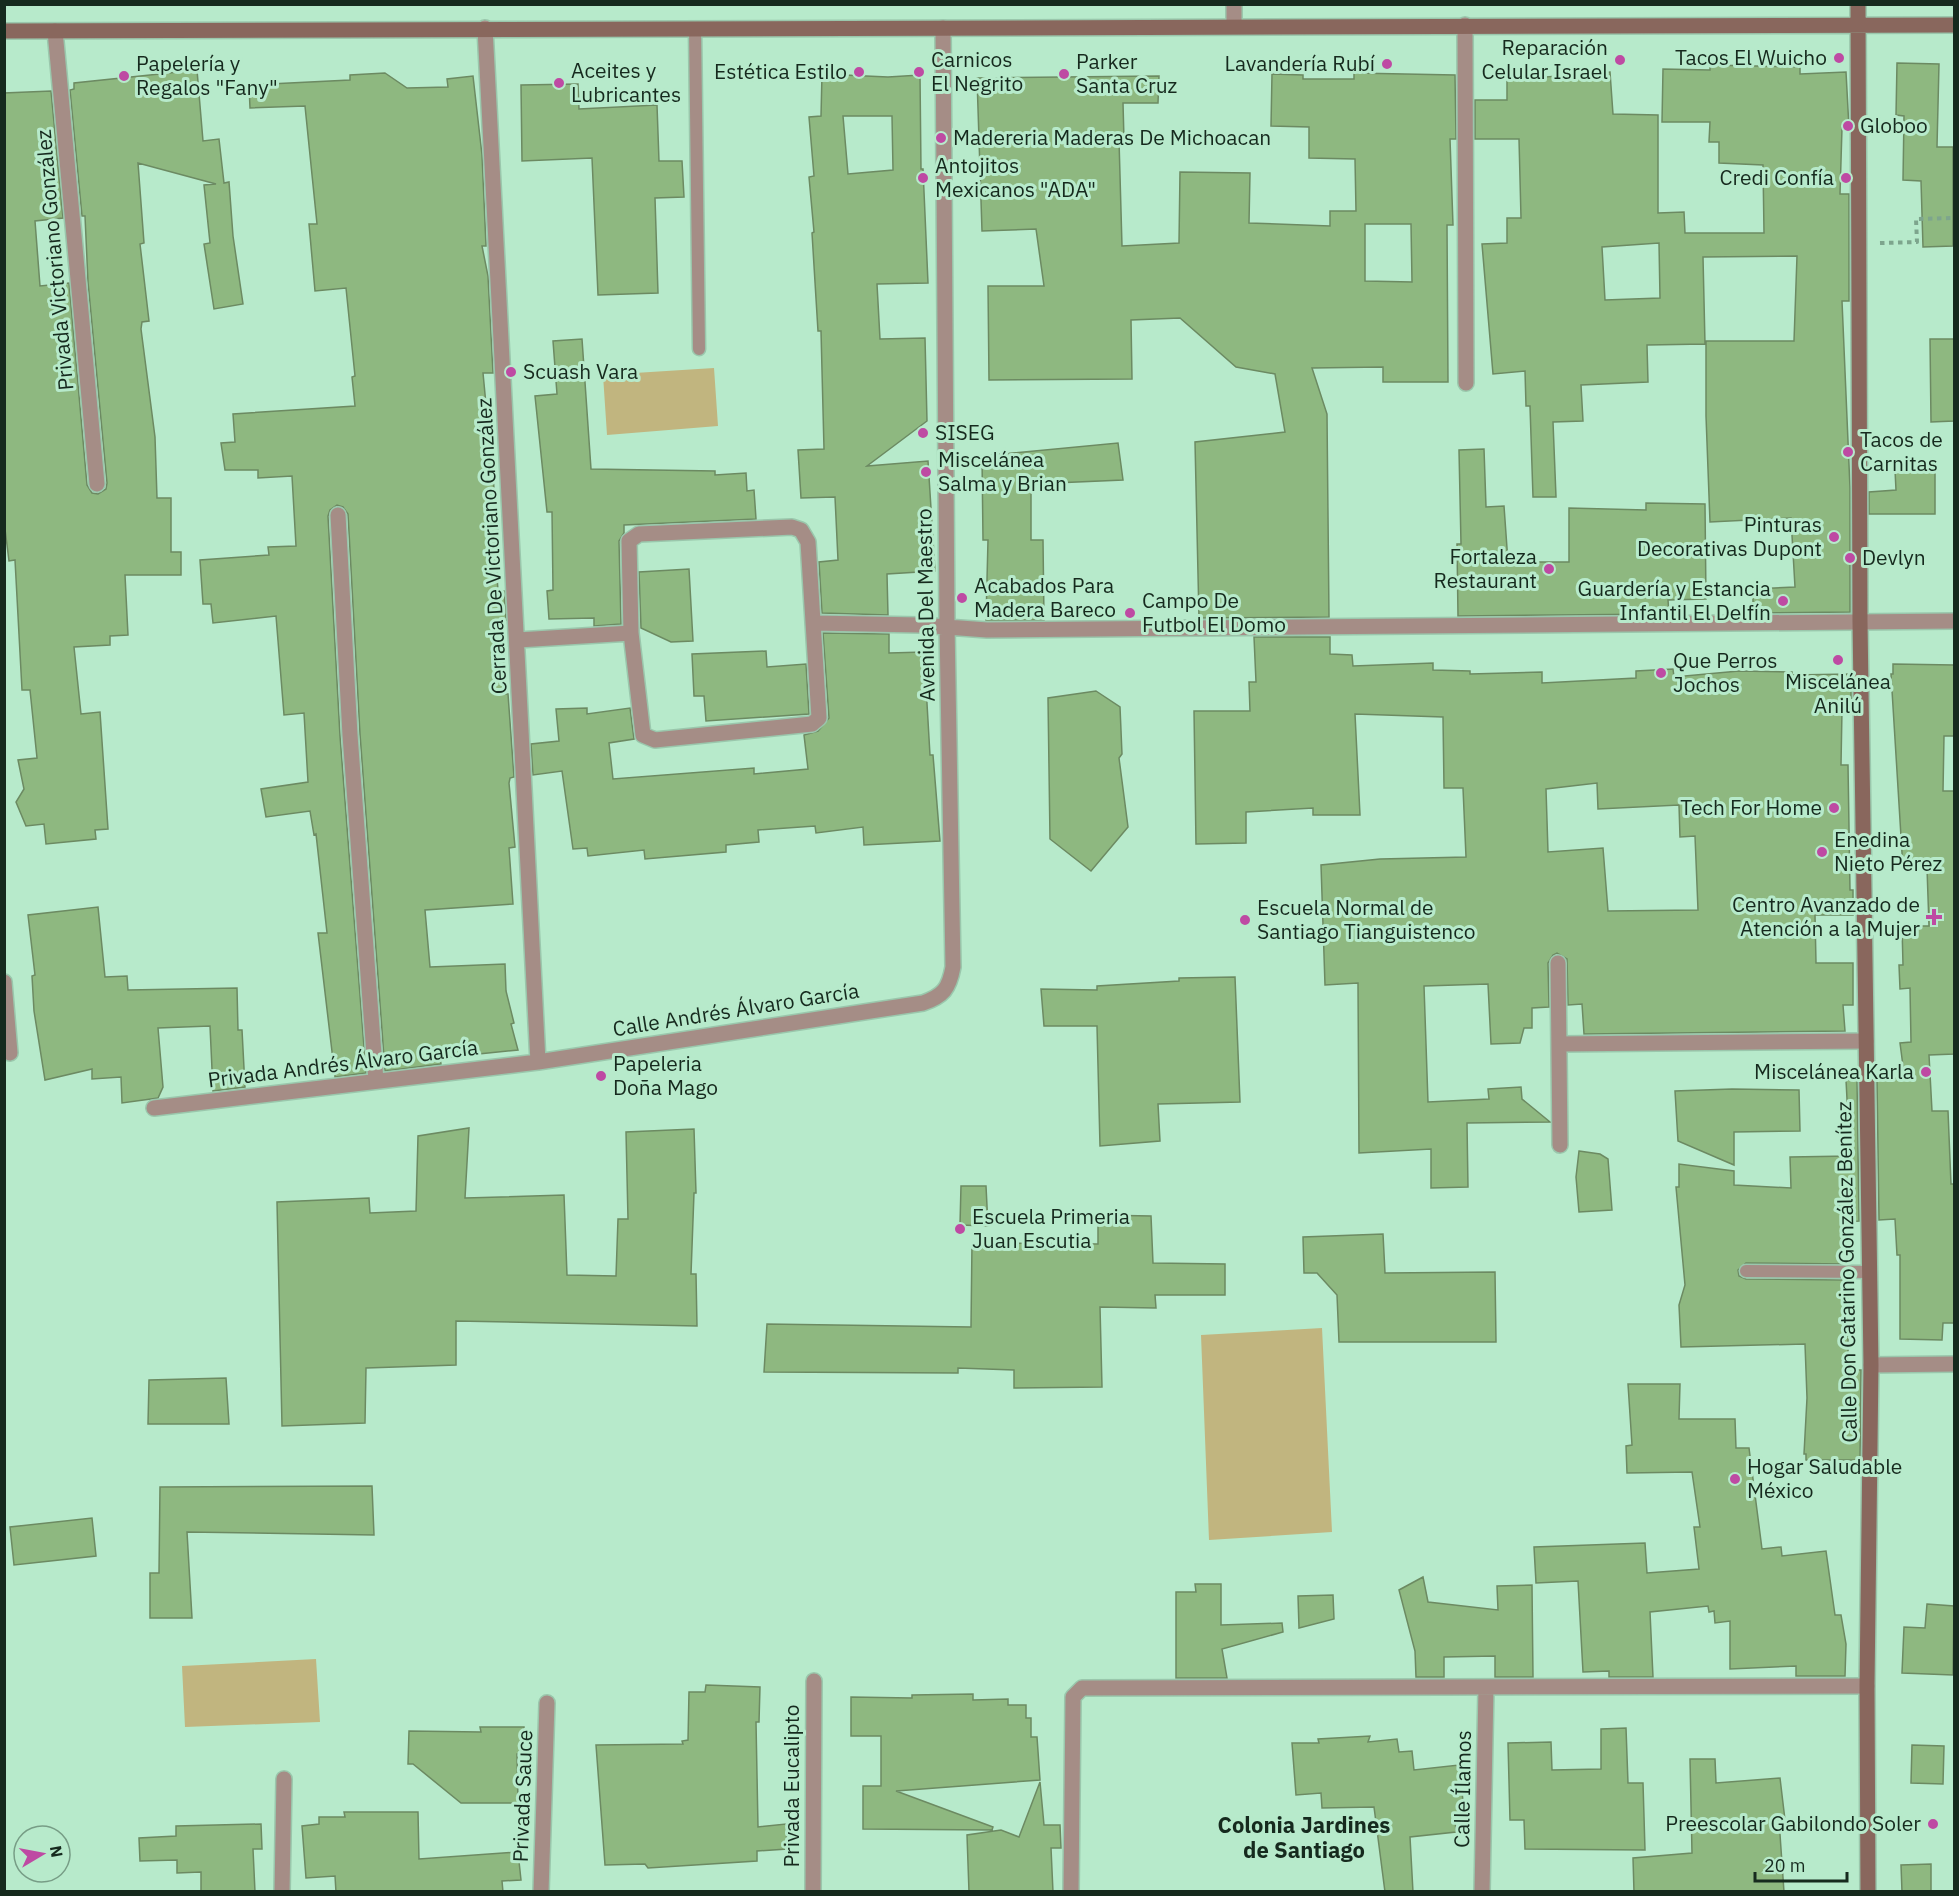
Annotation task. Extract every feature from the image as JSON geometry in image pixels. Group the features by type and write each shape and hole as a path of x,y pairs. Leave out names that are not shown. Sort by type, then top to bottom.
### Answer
{"main road":[{"name":"Calle Don Catarino González Benítez","path":"1858,4 1860,622 1872,1365 1867,1686 1868,1892"},
{"path":"4,31 1954,25"}],"street":[{"path":"1234,4 1234,26"},
{"path":"1465,25 1466,383"},
{"name":"Cerrada De Victoriano González","path":"485,28 538,1062"},
{"name":"Avenida Del Maestro","path":"939,998 949,986 952,967 943,28"},
{"name":"Privada Victoriano González","path":"55,31 97,484"},
{"path":"338,515 350,735 376,1081"},
{"path":"792,527 801,530 808,542 819,718 812,724 655,740 643,735 631,633 628,547 632,537 639,534 792,527"},
{"path":"813,623 947,626 987,630 1954,621"},
{"path":"518,640 631,633"},
{"path":"1558,963 1560,1145"},
{"path":"4,982 10,1053"},
{"name":"Calle Andrés Álvaro García","path":"538,1062 923,1003 939,998"},
{"path":"1560,1044 1866,1041"},
{"name":"Privada Andrés Álvaro García","path":"154,1108 538,1062"},
{"path":"1872,1365 1954,1364"},
{"name":"Privada Eucalipto","path":"813,1892 814,1681"},
{"path":"1071,1892 1073,1697 1082,1688 1867,1686"},
{"name":"Calle Ílamos","path":"1482,1892 1486,1688"},
{"name":"Privada Sauce","path":"541,1892 547,1703"},
{"path":"282,1892 284,1779"}],"lane":[{"path":"696,28 699,349"},
{"path":"1746,1271 1869,1272"}],"path":[{"path":"1858,243 1917,242 1916,219 1954,218"}],"shaded area":[{"path":"714,368 718,426 607,435 603,375"},
{"path":"1322,1328 1332,1532 1209,1540 1201,1335"},
{"path":"316,1659 320,1722 185,1727 182,1666"}],"building":[{"path":"1897,63 1939,64 1937,147 1953,147 1953,246 1923,247 1921,181 1903,180 1904,116 1896,115"},
{"path":"1710,65 1800,67 1800,74 1846,72 1849,128 1842,128 1840,194 1849,194 1849,301 1842,301 1850,488 1850,612 1753,613 1753,589 1795,587 1791,518 1710,522 1706,341 1794,341 1797,256 1703,257 1705,344 1647,345 1648,382 1581,385 1583,421 1553,422 1556,497 1533,497 1530,406 1526,406 1525,371 1493,374 1482,244 1507,243 1507,218 1521,218 1519,139 1475,139 1475,100 1507,100 1507,69 1533,69 1533,78 1610,72 1613,114 1658,115 1658,213 1684,212 1685,233 1764,233 1763,165 1719,163 1719,142 1709,142 1710,122 1662,122 1663,69 1710,70","holes":["1659,243 1660,298 1605,300 1602,247"]},
{"path":"197,70 203,141 219,139 224,183 229,182 233,236 243,304 214,309 204,244 210,243 204,185 216,184 138,163 144,243 140,244 149,321 142,322 141,329 155,437 157,498 171,498 171,552 181,552 181,575 125,575 128,635 110,636 110,645 74,647 81,714 100,712 108,829 95,830 96,839 46,844 44,824 26,826 16,802 24,789 18,760 37,758 30,690 22,690 15,560 9,561 4,521 4,93 51,91 63,218 35,221 40,286 69,283 87,485 92,493 98,494 106,489 107,483 88,282 85,216 82,216 70,90 74,89 74,83"},
{"path":"385,73 407,88 448,87 447,79 473,76 482,155 486,246 482,246 488,276 493,373 483,373 498,530 494,531 498,591 504,591 506,620 502,620 505,694 508,694 514,777 510,778 509,783 515,847 509,848 513,904 425,910 430,967 505,964 506,991 518,1050 440,1058 441,1064 385,1071 360,734 348,514 343,507 337,505 330,510 328,516 340,736 366,1073 335,1077 318,933 327,933 316,834 314,835 310,811 266,817 261,789 308,782 304,713 284,715 276,616 213,623 211,604 203,604 200,560 269,555 268,547 296,546 292,476 258,478 258,470 225,470 221,443 235,442 233,414 355,406 352,377 355,376 346,288 315,291 309,224 317,224 305,106 250,108 249,85 350,80 350,75"},
{"path":"1354,73 1455,75 1456,139 1450,139 1453,225 1447,225 1448,382 1383,382 1383,367 1312,368 1327,414 1329,617 1199,618 1195,442 1285,432 1275,374 1236,367 1180,318 1131,320 1132,379 989,380 988,286 1044,286 1036,229 982,231 977,78 1159,76 1158,103 1123,103 1124,140 1119,140 1122,246 1179,243 1180,172 1250,173 1249,223 1330,226 1330,211 1356,211 1355,159 1309,158 1309,127 1271,126 1272,74 1303,75 1303,79 1354,79","holes":["1365,224 1411,224 1412,282 1365,281"]},
{"path":"822,74 888,77 920,75 921,169 923,169 928,283 877,284 880,339 925,338 927,421 867,466 928,461 935,571 887,574 888,615 822,613 819,562 838,560 835,497 801,498 798,450 824,449 821,331 818,331 809,177 814,176 809,117 821,116","holes":["843,116 892,116 893,170 848,174"]},
{"path":"578,84 579,109 657,105 659,161 682,161 684,197 655,198 658,293 598,295 592,158 522,161 521,85"},
{"path":"582,339 591,469 715,471 715,475 746,473 747,491 754,490 756,519 624,525 624,533 619,541 621,624 594,626 594,618 549,619 547,591 553,590 552,512 547,512 535,396 557,394 553,341"},
{"path":"1930,339 1954,339 1954,421 1931,422"},
{"path":"1118,443 1123,480 1031,484 1031,540 1043,540 1044,620 986,620 988,540 983,540 982,456"},
{"path":"1484,449 1486,507 1504,506 1508,562 1569,562 1569,508 1646,510 1646,503 1705,504 1706,599 1668,600 1669,614 1458,616 1457,544 1461,544 1459,450"},
{"path":"1895,470 1935,470 1935,514 1869,514 1869,492 1896,490"},
{"path":"689,569 693,641 671,642 641,628 639,572"},
{"path":"823,633 889,634 889,653 924,652 930,755 933,755 940,841 864,845 863,827 816,833 815,826 758,830 759,842 726,845 726,852 645,859 644,850 588,856 587,848 573,849 562,771 533,775 531,744 559,741 556,709 587,708 587,714 630,708 634,739 609,743 613,779 754,768 754,774 808,769 804,735 818,731 829,718"},
{"path":"1254,637 1330,637 1330,654 1352,655 1353,666 1433,663 1433,670 1470,671 1470,674 1542,672 1542,683 1636,678 1636,671 1673,669 1674,677 1739,671 1792,672 1792,675 1851,674 1851,710 1842,710 1841,765 1848,765 1850,890 1853,890 1853,915 1815,915 1816,963 1853,963 1853,1005 1843,1005 1845,1031 1584,1034 1582,1004 1568,1005 1567,959 1557,953 1548,963 1549,1007 1532,1008 1532,1028 1524,1028 1520,1043 1491,1044 1488,984 1424,986 1428,1102 1489,1099 1488,1089 1521,1087 1522,1099 1550,1122 1467,1123 1468,1187 1431,1188 1431,1149 1359,1153 1358,983 1325,985 1321,865 1380,859 1466,857 1463,788 1444,788 1443,717 1355,714 1360,815 1313,815 1313,808 1246,812 1246,843 1196,844 1194,711 1250,711 1249,682 1256,682","holes":["1597,783 1598,809 1679,805 1680,837 1695,836 1698,910 1608,911 1603,848 1548,852 1546,789"]},
{"path":"766,651 767,667 806,664 809,714 706,721 704,696 694,696 692,654"},
{"path":"1893,664 1954,665 1954,736 1944,736 1943,791 1954,791 1954,1054 1929,1055 1932,1111 1948,1111 1951,1184 1954,1184 1954,1323 1943,1323 1942,1340 1900,1339 1900,1255 1897,1255 1895,1219 1879,1220 1877,1079 1899,1078 1898,1066 1903,1066 1900,1043 1911,1042 1910,988 1900,989 1899,965 1903,965 1902,926 1929,926 1927,868 1903,869 1891,674 1893,674"},
{"path":"1096,691 1120,707 1122,754 1119,758 1128,827 1091,871 1050,839 1048,698"},
{"path":"98,907 105,977 127,976 128,990 237,988 238,1030 242,1030 245,1087 213,1091 210,1026 158,1028 163,1087 158,1098 122,1103 121,1077 92,1079 92,1069 45,1080 34,1011 32,976 35,975 28,915"},
{"path":"1235,977 1240,1102 1158,1104 1160,1141 1100,1146 1097,1026 1044,1026 1041,989 1097,990 1097,986 1179,981 1179,978"},
{"path":"1846,1080 1857,1080 1859,1221 1847,1222 1847,1264 1746,1263 1738,1270 1739,1276 1746,1279 1846,1280 1848,1283 1848,1370 1861,1370 1860,1460 1806,1460 1806,1454 1804,1454 1807,1398 1805,1344 1681,1347 1679,1305 1685,1285 1676,1187 1679,1187 1679,1164 1734,1171 1734,1185 1791,1188 1790,1157 1850,1156"},
{"path":"1799,1090 1800,1131 1734,1132 1734,1165 1678,1141 1675,1091"},
{"path":"469,1128 465,1198 564,1195 567,1275 616,1276 618,1219 628,1219 626,1132 694,1129 696,1193 694,1193 691,1274 696,1274 697,1326 456,1321 456,1365 366,1368 365,1423 282,1426 277,1202 369,1198 370,1213 416,1211 418,1136"},
{"path":"1579,1151 1600,1154 1608,1159 1612,1210 1579,1212 1576,1177"},
{"path":"961,1186 986,1186 988,1226 960,1225"},
{"path":"1098,1215 1151,1216 1153,1263 1225,1264 1225,1295 1155,1295 1156,1308 1100,1307 1102,1387 1014,1388 1014,1370 958,1368 958,1373 764,1372 767,1324 971,1327 972,1243 1098,1244"},
{"path":"1383,1234 1385,1273 1495,1272 1496,1342 1339,1342 1337,1295 1317,1273 1304,1273 1303,1237"},
{"path":"226,1378 229,1424 148,1424 149,1380"},
{"path":"1628,1384 1680,1384 1679,1419 1735,1419 1736,1448 1749,1448 1762,1549 1781,1547 1782,1556 1826,1551 1835,1615 1841,1615 1846,1644 1845,1676 1796,1676 1796,1666 1730,1669 1730,1621 1715,1623 1714,1611 1709,1612 1708,1606 1650,1612 1653,1677 1609,1677 1609,1671 1583,1672 1578,1581 1536,1583 1534,1547 1645,1543 1647,1573 1699,1569 1694,1527 1700,1527 1692,1472 1627,1473 1626,1446 1632,1445"},
{"path":"372,1486 374,1535 187,1532 192,1618 150,1618 150,1573 159,1573 160,1487"},
{"path":"92,1518 96,1556 14,1565 10,1527"},
{"path":"1423,1577 1428,1602 1498,1610 1497,1586 1532,1585 1533,1677 1495,1677 1495,1656 1444,1657 1444,1677 1416,1677 1415,1651 1399,1590"},
{"path":"1195,1584 1221,1584 1221,1625 1282,1623 1283,1632 1222,1649 1227,1678 1176,1678 1176,1592 1196,1592"},
{"path":"1333,1595 1334,1619 1299,1628 1298,1596"},
{"path":"1927,1604 1954,1606 1953,1675 1902,1673 1904,1627 1925,1628"},
{"path":"706,1685 760,1687 759,1722 756,1722 758,1827 786,1824 787,1849 757,1851 757,1861 648,1868 645,1864 605,1865 596,1745 683,1744 682,1741 688,1740 689,1692 705,1692"},
{"path":"973,1694 973,1700 1008,1699 1008,1705 1026,1705 1026,1718 1031,1718 1031,1737 1037,1737 1040,1780 896,1791 993,1827 992,1830 863,1829 863,1786 881,1786 881,1736 851,1736 851,1697 912,1698 912,1695"},
{"path":"480,1727 524,1727 523,1754 517,1754 518,1803 461,1803 413,1764 408,1764 409,1731 481,1732"},
{"path":"1626,1728 1628,1783 1643,1783 1645,1850 1525,1849 1524,1820 1510,1820 1508,1743 1551,1742 1552,1770 1601,1769 1601,1729"},
{"path":"1370,1736 1368,1742 1397,1739 1399,1752 1412,1751 1414,1770 1459,1765 1465,1819 1455,1820 1456,1832 1410,1837 1413,1892 1385,1892 1374,1807 1322,1808 1321,1793 1296,1795 1292,1743 1319,1743 1318,1739"},
{"path":"1912,1745 1944,1746 1943,1784 1911,1783"},
{"path":"1690,1759 1715,1759 1716,1783 1780,1778 1785,1820 1779,1820 1784,1892 1634,1892 1633,1858 1692,1853"},
{"path":"1040,1782 1044,1825 1060,1825 1061,1848 1051,1848 1053,1892 969,1892 967,1835 1001,1830 1019,1837"},
{"path":"344,1812 418,1812 419,1859 518,1852 521,1880 502,1881 503,1892 336,1892 335,1876 306,1878 302,1826 319,1824 319,1817 345,1817"},
{"path":"261,1824 262,1849 253,1849 255,1892 201,1892 201,1872 177,1873 177,1860 140,1861 139,1838 176,1836 176,1826"},
{"path":"1931,1864 1931,1892 1902,1892 1901,1865"}],"place":[{"name":"Tacos El Wuicho","path":"1839,58"},
{"name":"Reparación Celular Israel","path":"1620,60"},
{"name":"Lavandería Rubí","path":"1387,64"},
{"name":"Estética Estilo","path":"859,72"},
{"name":"Carnicos El Negrito","path":"919,72"},
{"name":"Parker Santa Cruz","path":"1064,74"},
{"name":"Papelería y Regalos \"Fany\"","path":"124,76"},
{"name":"Aceites y Lubricantes","path":"559,83"},
{"name":"Globoo","path":"1848,126"},
{"name":"Madereria Maderas De Michoacan","path":"941,138"},
{"name":"Antojitos Mexicanos \"ADA\"","path":"923,178"},
{"name":"Credi Confía","path":"1846,178"},
{"name":"Scuash Vara","path":"511,372"},
{"name":"SISEG","path":"923,433"},
{"name":"Tacos de Carnitas","path":"1848,452"},
{"name":"Miscelánea Salma y Brian","path":"926,472"},
{"name":"Pinturas Decorativas Dupont","path":"1834,537"},
{"name":"Devlyn","path":"1850,558"},
{"name":"Fortaleza Restaurant","path":"1549,569"},
{"name":"Acabados Para Madera Bareco","path":"962,598"},
{"name":"Guardería y Estancia Infantil El Delfín","path":"1783,601"},
{"name":"Campo De Futbol El Domo","path":"1130,613"},
{"name":"Miscelánea Anilú","path":"1838,660"},
{"name":"Que Perros Jochos","path":"1661,673"},
{"name":"Tech For Home","path":"1834,808"},
{"name":"Enedina Nieto Pérez","path":"1822,852"},
{"name":"Centro Avanzado de Atención a la Mujer","path":"1934,917"},
{"name":"Escuela Normal de Santiago Tianguistenco","path":"1245,920"},
{"name":"Miscelánea Karla","path":"1926,1072"},
{"name":"Papeleria Doña Mago","path":"601,1076"},
{"name":"Escuela Primeria Juan Escutia","path":"960,1229"},
{"name":"Hogar Saludable México","path":"1735,1479"},
{"name":"Preescolar Gabilondo Soler","path":"1933,1824"}],"district":[{"name":"Colonia Jardines de Santiago","path":"1304,1838"}]}
